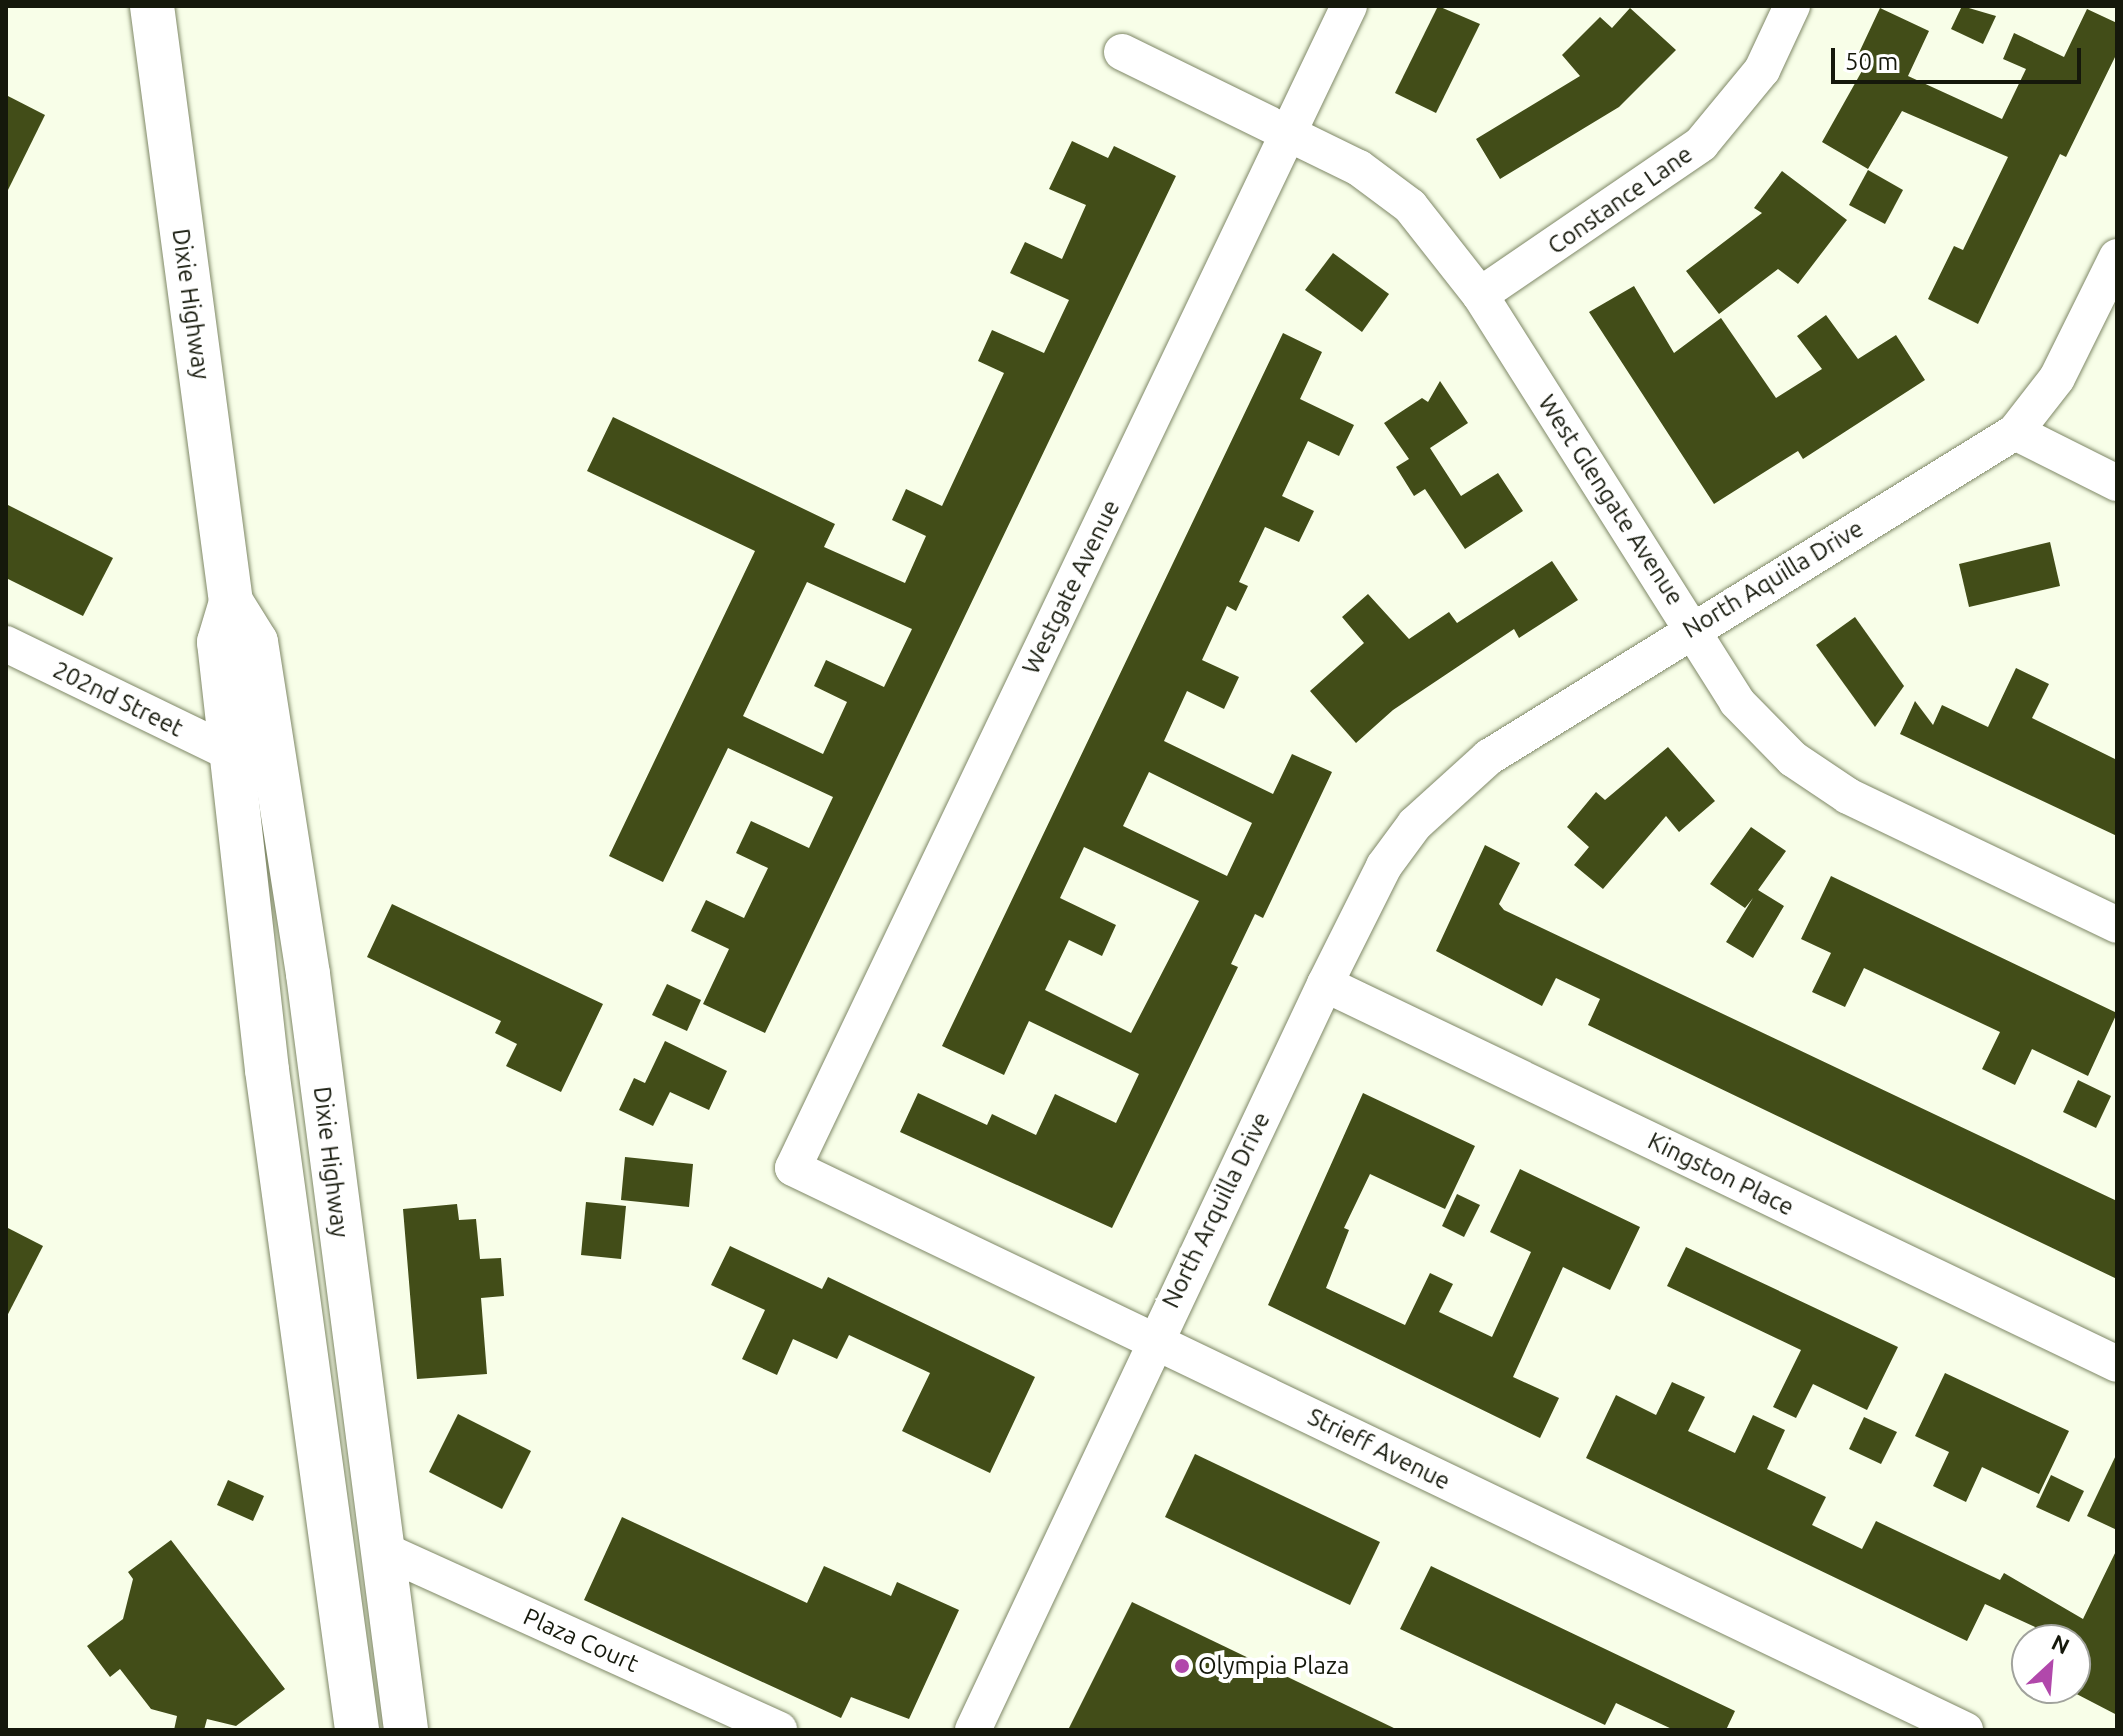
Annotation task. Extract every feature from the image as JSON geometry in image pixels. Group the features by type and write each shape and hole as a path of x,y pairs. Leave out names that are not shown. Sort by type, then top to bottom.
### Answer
{"main road":[{"name":"Dixie Highway","path":"152,6 231,602 219,642 267,1070 355,1727"},
{"name":"Dixie Highway","path":"231,602 256,642 308,974 406,1730"}],"street":[{"name":"Westgate Avenue","path":"793,1168 1349,6"},
{"name":"Constance Lane","path":"1480,295 1701,144 1762,70 1792,6"},
{"name":"West Glengate Avenue","path":"1122,52 1359,168 1410,206 1480,295 1693,627 1737,702 1793,759 1848,796 2117,925"},
{"name":"North Aquilla Drive","path":"1384,866 1415,824 1463,776 1693,627 2015,432 2057,378 2117,257"},
{"path":"2015,432 2117,483"},
{"name":"202nd Street","path":"6,644 230,753"},
{"name":"North Arquilla Drive","path":"973,1730 1153,1340 1384,866"},
{"name":"Kingston Place","path":"1325,984 2117,1364"},
{"name":"Strieff Avenue","path":"793,1168 1965,1730"},
{"name":"Plaza Court","path":"383,1550 779,1730"}],"building":[{"path":"1438,6 1480,24 1436,113 1395,93"},
{"path":"1962,6 1996,16 1983,44 1951,29"},
{"path":"1630,8 1676,50 1619,107 1500,179 1476,139 1580,76 1562,55 1600,17 1612,28"},
{"path":"1880,8 1929,31 1908,76 2002,119 2026,69 2003,59 2014,33 2064,57 2087,9 2117,23 2117,53 2066,157 2060,154 1978,324 1928,299 1954,246 1963,250 2008,157 1902,111 1868,169 1822,142 1867,62 1857,57"},
{"path":"6,95 45,115 6,194"},
{"path":"1072,141 1108,158 1114,146 1176,176 765,1033 703,1004 729,949 691,931 706,900 744,918 768,868 736,853 751,821 809,848 833,797 728,748 663,882 609,856 755,551 587,471 613,417 835,524 824,547 905,583 926,536 892,520 906,489 942,506 1004,373 978,361 992,330 1044,353 1069,300 1010,273 1025,242 1062,259 1086,205 1049,189","holes":["807,582 912,629 884,687 826,660 814,686 847,702 823,754 743,716"]},
{"path":"1868,170 1903,190 1885,224 1849,205"},
{"path":"1782,171 1847,220 1798,284 1778,269 1719,314 1686,271 1762,213 1754,208"},
{"path":"1333,253 1389,294 1362,332 1305,290"},
{"path":"1634,286 1674,353 1721,318 1776,398 1822,369 1797,336 1826,315 1858,359 1896,335 1925,380 1803,459 1798,451 1714,504 1589,312"},
{"path":"1283,333 1322,352 1300,399 1354,425 1339,456 1308,441 1282,496 1314,511 1299,542 1265,527 1239,582 1248,586 1236,611 1227,606 1202,660 1239,677 1224,709 1187,691 1164,741 1273,794 1292,754 1332,772 1263,918 1255,914 1231,964 1238,967 1112,1228 900,1132 918,1093 987,1125 992,1114 1036,1135 1055,1094 1116,1123 1139,1074 1029,1021 1004,1075 942,1046","holes":["1149,772 1252,823 1227,876 1123,826","1084,847 1199,901 1131,1033 1045,990 1069,940 1102,956 1116,925 1060,898"]},
{"path":"1440,381 1468,423 1430,448 1461,496 1498,473 1523,511 1465,549 1425,489 1414,496 1396,467 1409,459 1384,423 1422,398 1428,402"},
{"path":"6,504 113,558 83,616 6,578"},
{"path":"2050,542 2060,586 1969,607 1959,564"},
{"path":"1552,561 1578,600 1519,638 1514,629 1393,710 1356,743 1310,691 1364,643 1342,617 1368,594 1409,639 1449,612 1457,623"},
{"path":"1855,617 1904,686 1875,727 1816,645"},
{"path":"2016,668 2049,684 2032,718 2117,760 2117,836 1900,734 1915,701 1933,725 1942,705 1988,727"},
{"path":"1668,747 1715,801 1679,832 1666,816 1603,889 1574,865 1589,847 1567,827 1596,792 1605,800"},
{"path":"1751,827 1786,851 1758,890 1784,906 1753,958 1726,942 1753,898 1745,908 1710,884"},
{"path":"1485,845 1520,863 1499,904 1504,910 2117,1201 2117,1279 1588,1025 1600,999 1556,978 1542,1006 1436,951"},
{"path":"1831,876 2117,1013 2088,1076 2032,1049 2015,1085 1982,1069 2000,1032 1864,968 1845,1007 1812,992 1831,953 1801,939"},
{"path":"392,904 603,1004 561,1092 506,1066 517,1044 495,1033 501,1021 367,957"},
{"path":"667,984 701,1000 687,1031 652,1015"},
{"path":"665,1041 727,1071 709,1110 670,1092 653,1126 619,1110 634,1078 645,1083"},
{"path":"2078,1080 2111,1096 2096,1128 2063,1112"},
{"path":"1363,1093 1475,1146 1445,1209 1370,1174 1344,1228 1349,1230 1326,1288 1405,1325 1430,1273 1453,1284 1439,1312 1492,1337 1531,1252 1490,1232 1520,1169 1640,1227 1610,1290 1563,1267 1513,1377 1559,1398 1540,1438 1268,1305"},
{"path":"625,1157 693,1164 689,1207 621,1200"},
{"path":"1457,1194 1480,1205 1464,1237 1442,1226"},
{"path":"586,1202 626,1206 621,1259 581,1255"},
{"path":"457,1204 459,1220 476,1219 480,1259 501,1258 504,1296 481,1298 487,1374 417,1379 403,1209"},
{"path":"6,1227 43,1246 6,1318"},
{"path":"730,1246 822,1289 828,1277 1035,1377 990,1473 902,1431 930,1373 849,1335 837,1359 793,1339 777,1375 742,1359 765,1310 711,1285"},
{"path":"1686,1247 1898,1347 1867,1410 1813,1384 1796,1418 1773,1407 1801,1350 1667,1286"},
{"path":"1945,1373 2069,1431 2039,1494 1982,1467 1966,1502 1933,1486 1949,1452 1915,1436"},
{"path":"1672,1382 1705,1397 1688,1431 1735,1453 1753,1415 1785,1430 1767,1469 1826,1497 1812,1525 1862,1549 1876,1521 2000,1580 2004,1573 2083,1619 2117,1549 2117,1715 2091,1702 2091,1624 2028,1624 1985,1604 1967,1641 1586,1458 1616,1395 1656,1415"},
{"path":"458,1414 531,1451 502,1509 429,1472"},
{"path":"1864,1417 1897,1432 1881,1464 1849,1449"},
{"path":"2117,1453 2117,1530 2087,1516"},
{"path":"1195,1454 1380,1542 1350,1605 1165,1517"},
{"path":"2051,1475 2084,1491 2069,1522 2036,1507"},
{"path":"228,1480 264,1496 253,1521 217,1505"},
{"path":"622,1517 807,1603 824,1566 891,1596 897,1582 959,1610 909,1719 851,1697 841,1718 584,1600"},
{"path":"171,1540 285,1689 236,1726 207,1719 204,1730 174,1730 177,1716 151,1709 120,1669 110,1677 87,1646 123,1619 133,1579 128,1572"},
{"path":"1431,1566 1735,1711 1726,1730 1674,1730 1616,1703 1605,1725 1400,1629"},
{"name":"Olympia Plaza","path":"1132,1602 1398,1730 1068,1730"}],"place":[{"name":"Olympia Plaza","path":"1182,1666"}]}
